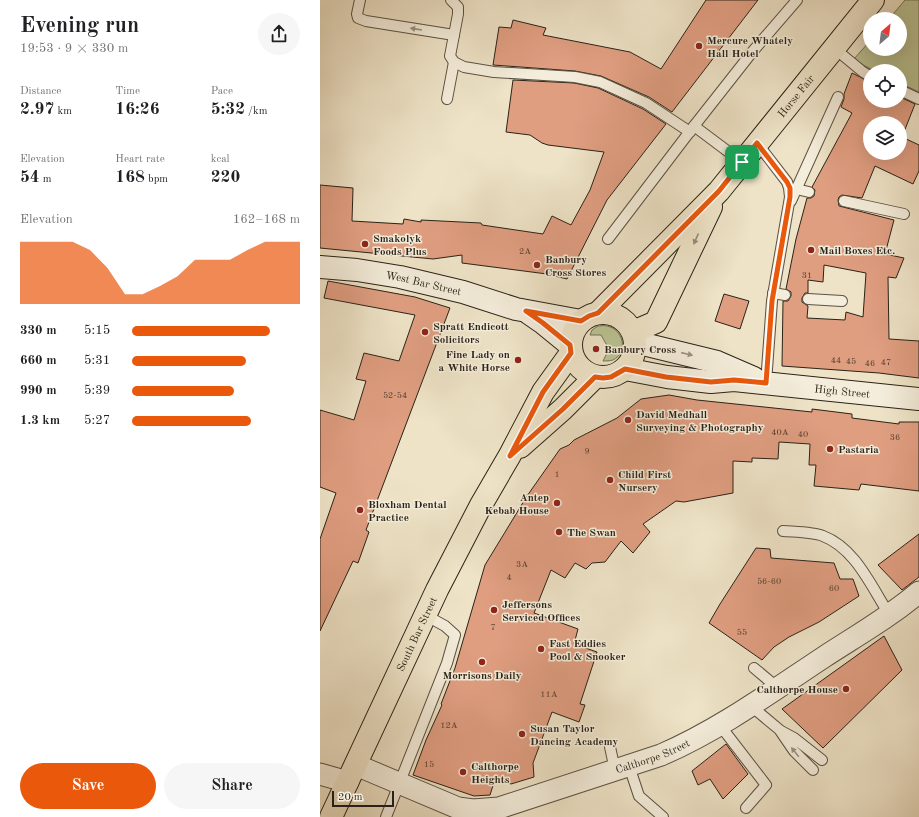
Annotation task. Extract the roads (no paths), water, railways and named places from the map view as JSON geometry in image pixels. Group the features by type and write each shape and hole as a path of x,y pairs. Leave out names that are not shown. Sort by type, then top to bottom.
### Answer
{"main road":[{"name":"Horse Fair","path":"589,317 719,191 872,0"},
{"name":"Horse Fair","path":"634,337 656,322 719,191"},
{"path":"606,313 614,315 628,325 634,337 635,352 631,361 625,369 611,377 603,378 587,374 574,361 571,349 572,336 575,328 589,317 606,313"},
{"path":"510,456 543,392 571,349"},
{"path":"510,456 563,409 595,377"},
{"name":"South Bar Street","path":"331,817 425,615 481,505 510,456"}],"street":[{"name":"West Bar Street","path":"320,267 357,270 435,285 526,311"},
{"path":"526,311 589,317"},
{"path":"526,311 543,323 571,349"},
{"name":"High Street","path":"634,337 717,362 766,383"},
{"name":"High Street","path":"625,369 666,377 711,382 734,380 919,399"},
{"name":"Calthorpe Street","path":"320,774 352,774 398,784 474,814 487,810 509,811 680,747 751,706 889,614 919,592"}],"lane":[{"path":"360,0 357,14 358,18 366,21 454,35"},
{"path":"451,0 458,7 450,56 454,62 464,67 494,72 555,75 589,79 613,87 692,129 742,162"},
{"path":"608,239 753,51 797,0"},
{"path":"834,48 863,72"},
{"path":"447,99 454,62"},
{"path":"907,93 919,99"},
{"path":"788,207 838,97"},
{"path":"757,143 790,188 790,197 773,293 766,383"},
{"path":"796,189 809,192"},
{"path":"844,201 904,214"},
{"path":"773,293 785,295"},
{"path":"808,300 842,301"},
{"path":"783,531 822,535 846,550 855,560 889,614"},
{"path":"386,817 447,663 455,635 445,626 425,615"},
{"path":"754,668 778,688"},
{"path":"751,706 781,731 794,738 822,760"},
{"path":"719,724 766,785 746,808"},
{"path":"781,731 794,751 813,770"},
{"path":"610,747 639,796 663,817"}],"place":[{"name":"Mercure Whately Hall Hotel","path":"699,46"},
{"name":"Smakolyk Foods Plus","path":"365,244"},
{"name":"Mail Boxes Etc.","path":"811,250"},
{"name":"Banbury Cross Stores","path":"537,265"},
{"name":"Spratt Endicott Solicitors","path":"425,332"},
{"name":"Banbury Cross","path":"596,349"},
{"name":"Fine Lady on a White Horse","path":"518,360"},
{"name":"David Medhall Surveying & Photography","path":"628,420"},
{"name":"Pastaria","path":"830,449"},
{"name":"Child First Nursery","path":"610,480"},
{"name":"Antep Kebab House","path":"557,503"},
{"name":"Bloxham Dental Practice","path":"360,510"},
{"name":"The Swan","path":"559,532"},
{"name":"Jeffersons Serviced Offices","path":"494,610"},
{"name":"Fast Eddies Pool & Snooker","path":"541,649"},
{"name":"Morrisons Daily","path":"482,662"},
{"name":"Calthorpe House","path":"846,689"},
{"name":"Susan Taylor Dancing Academy","path":"522,734"},
{"name":"Calthorpe Heights","path":"463,772"}]}
